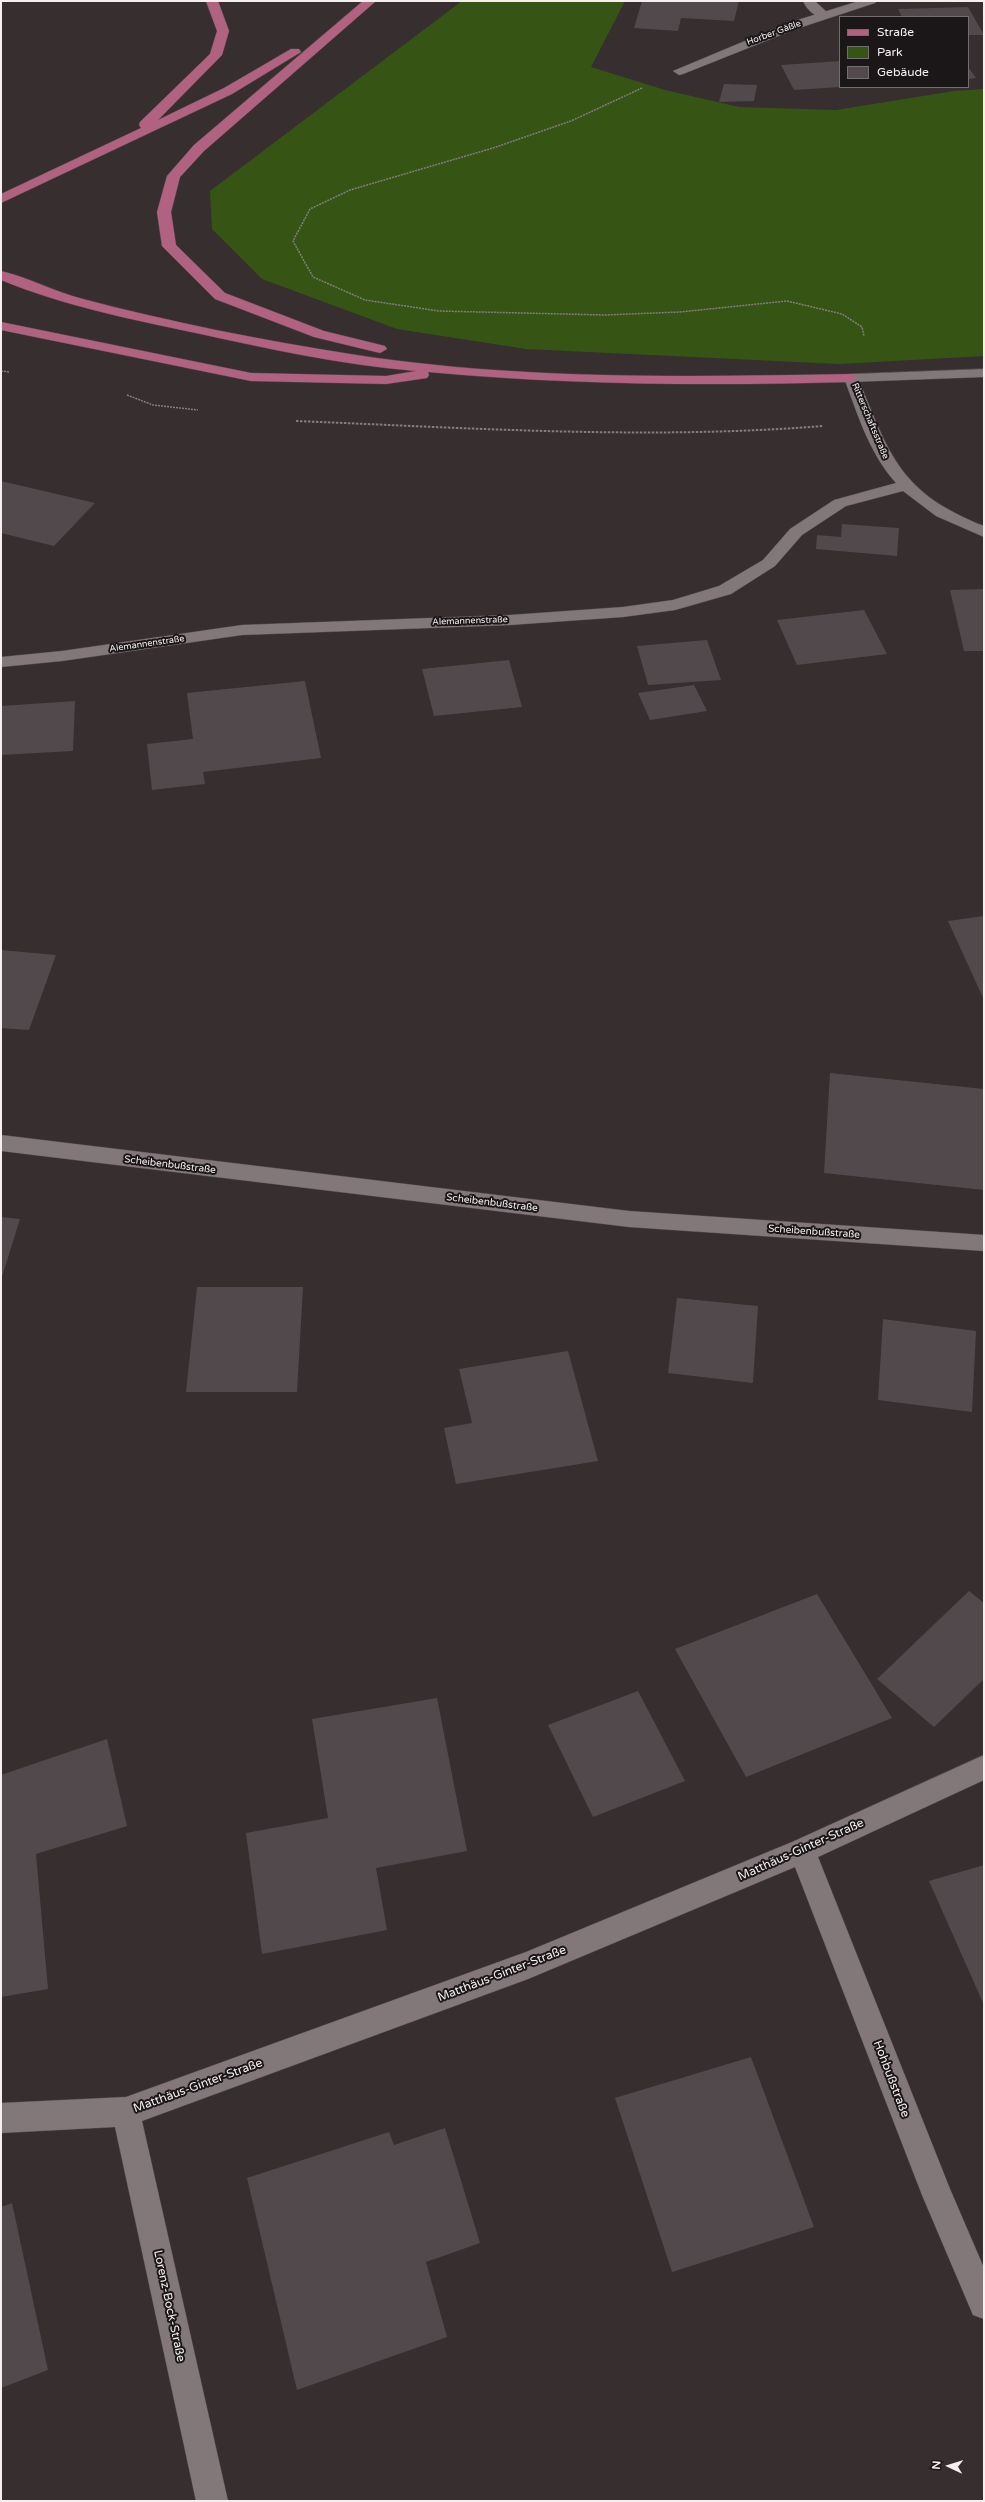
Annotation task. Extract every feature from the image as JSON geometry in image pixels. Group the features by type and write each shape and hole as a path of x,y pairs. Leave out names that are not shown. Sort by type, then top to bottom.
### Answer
{"main road":[{"path":"131,139 216,55 223,31 212,1"},
{"path":"370,1 199,148 174,176 164,212 169,246 220,296 319,334 461,370"},
{"path":"1,199 228,92 338,27"},
{"path":"1,275 17,282 119,312 274,345 405,366 608,377 778,380 851,378"},
{"path":"1,326 70,339 184,365 251,377 386,380 461,370"}],"street":[{"path":"809,1 812,7 824,16"},
{"name":"Horber Gäßle","path":"679,71 749,42 870,1"},
{"path":"851,378 984,373"},
{"name":"Ritterschaftsstraße","path":"851,378 885,459 906,485 928,505 951,520 984,532"},
{"name":"Alemannenstraße","path":"1,662 62,656 242,630 510,620 623,612 675,605 724,590 769,563 796,532 840,503 906,485"},
{"name":"Scheibenbußstraße","path":"1,1143 629,1219 984,1243"},
{"name":"Matthäus-Ginter-Straße","path":"1,2118 126,2112 528,1965 802,1852 984,1767"},
{"name":"Hohbußstraße","path":"802,1852 937,2195 984,2304"},
{"name":"Lorenz-Bock-Straße","path":"126,2112 212,2501"}],"path":[{"path":"679,71 571,121 493,148 350,190 310,209 293,241 313,277 365,300 439,311 605,315 680,312 787,301 842,314 862,327 878,377"},
{"path":"1,371 13,372"},
{"path":"125,395 153,405 200,410"},
{"path":"295,421 563,432 774,430 869,422"}],"green space":[{"path":"462,1 625,1 591,67 665,90 739,107 836,110 954,91 984,89 984,356 839,364 526,349 397,329 262,279 212,229 210,191"}],"building":[{"path":"642,1 739,1 734,21 681,18 678,31 634,28"},
{"path":"968,7 984,35 969,35 969,16 902,16 898,9"},
{"path":"839,61 839,87 794,90 781,65"},
{"path":"969,68 976,78 969,79"},
{"path":"724,84 757,85 754,101 719,102"},
{"path":"1,481 95,503 54,546 1,533"},
{"path":"842,524 899,528 897,556 816,549 817,535 841,537"},
{"path":"984,589 984,651 964,651 950,590"},
{"path":"864,610 887,654 797,665 777,620"},
{"path":"707,640 721,680 648,685 637,646"},
{"path":"509,660 522,707 434,716 422,669"},
{"path":"305,681 321,758 203,772 205,784 152,790 147,744 193,739 187,693"},
{"path":"694,685 707,711 650,720 638,693"},
{"path":"75,701 73,751 1,755 1,706"},
{"path":"984,916 984,1000 948,921"},
{"path":"1,950 56,955 29,1030 1,1028"},
{"path":"830,1073 984,1089 984,1190 824,1173"},
{"path":"1,1217 20,1219 1,1280"},
{"path":"197,1287 303,1287 297,1392 186,1392"},
{"path":"677,1298 758,1306 753,1383 668,1373"},
{"path":"883,1319 976,1331 972,1412 878,1400"},
{"path":"568,1351 598,1461 456,1484 444,1428 472,1423 459,1369"},
{"path":"969,1591 984,1603 984,1679 934,1727 877,1679"},
{"path":"817,1594 892,1718 746,1777 675,1649"},
{"path":"638,1691 685,1781 593,1817 548,1725"},
{"path":"437,1698 467,1851 376,1868 387,1930 262,1954 246,1833 328,1818 312,1719"},
{"path":"107,1739 127,1826 36,1854 48,1989 1,1997 1,1775"},
{"path":"984,1865 984,2005 929,1881"},
{"path":"751,2057 814,2227 672,2272 615,2098"},
{"path":"445,2128 480,2243 426,2262 447,2337 297,2390 247,2178 389,2132 394,2145"},
{"path":"12,2203 48,2370 1,2388 1,2207"}]}
